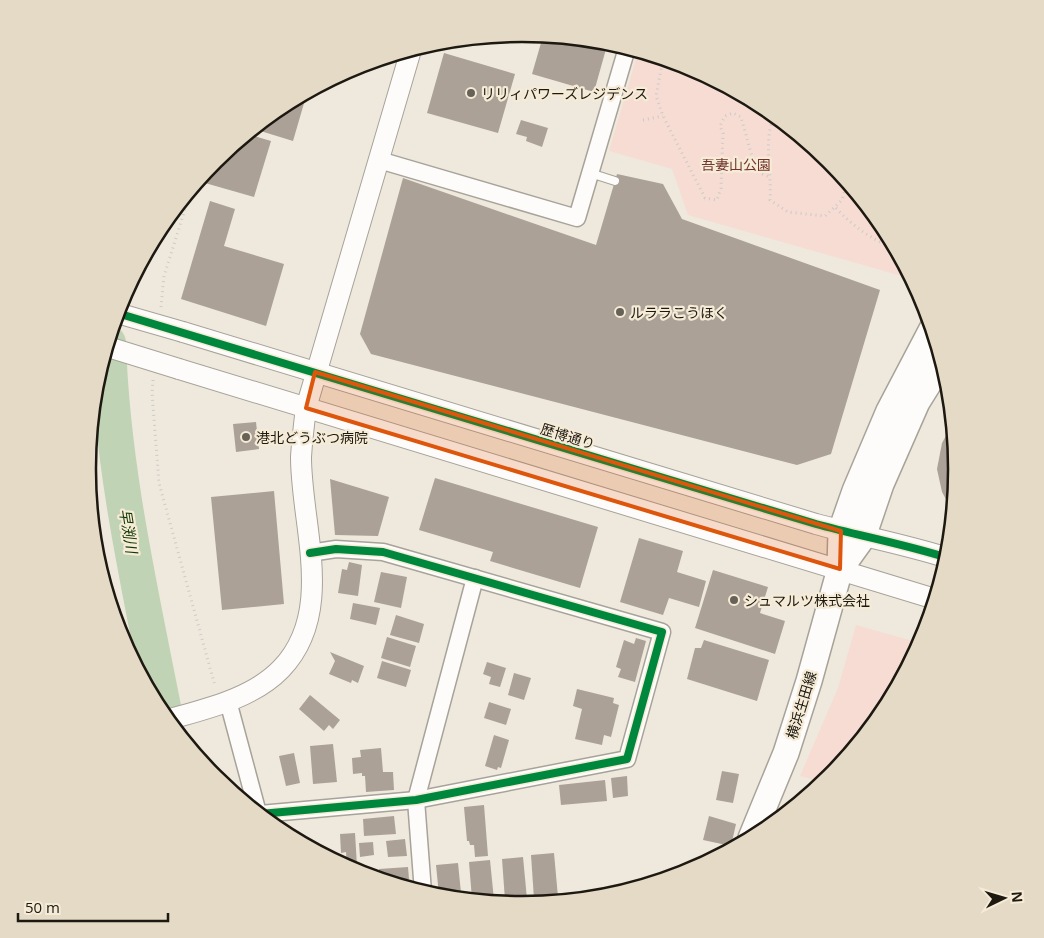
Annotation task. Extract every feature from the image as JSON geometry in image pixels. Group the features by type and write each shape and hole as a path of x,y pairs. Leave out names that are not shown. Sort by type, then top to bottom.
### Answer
{"main road":[{"name":"横浜生田線","path":"852,534 854,491 889,411 928,337"},
{"name":"横浜生田線","path":"756,826 786,753 852,534 881,484 917,402 937,371"}],"street":[{"path":"379,160 577,218 625,55"},
{"path":"176,718 208,708 222,695 256,687 280,670 299,646 310,610 312,580 302,458 306,408 315,372 410,58"},
{"name":"歴博通り","path":"124,315 852,534 890,540 939,555"},
{"path":"113,349 929,597"},
{"path":"270,813 416,800 627,759 662,632 383,552 336,549 310,552"},
{"path":"422,883 416,800 475,578"},
{"path":"222,695 255,801"}],"lane":[{"path":"590,173 615,181"}],"path":[{"path":"662,66 656,96 663,116 705,198 717,200 721,188 723,133 720,126 725,116 733,113 741,117 756,171 771,178"},
{"path":"643,120 663,116"},
{"path":"772,124 768,146 771,178 770,200 788,212 825,216 836,208 845,191"},
{"path":"160,315 164,276 186,207"},
{"path":"836,208 850,223 874,241 884,244"},
{"path":"154,373 152,393 159,483 222,695"}],"highlighted area":[{"path":"315,372 629,468 841,531 840,569 306,408"}],"green space":[{"name":"吾妻山公園","path":"636,58 659,65 711,86 759,114 824,167 877,232 903,276 688,215 672,169 609,151"},
{"path":"856,625 912,641 905,658 877,706 843,750 814,780 800,776 838,688"}],"building":[{"path":"541,43 605,51 594,92 532,74"},
{"name":"リリィパワーズレジデンス","path":"444,53 515,74 498,133 427,113"},
{"path":"304,103 293,141 262,131"},
{"path":"521,120 548,128 542,147 526,141 527,137 516,134"},
{"path":"255,136 271,141 254,197 205,183 220,167"},
{"name":"ルララこうほく","path":"617,174 663,184 682,219 880,290 831,454 797,465 371,354 360,334 403,178 596,245"},
{"path":"210,201 235,209 224,246 284,264 266,326 181,299"},
{"name":"港北どうぶつ病院","path":"256,422 259,449 236,452 233,424"},
{"path":"947,434 947,502 942,492 937,469 942,443"},
{"path":"435,478 598,527 580,588 490,561 493,552 419,530"},
{"path":"330,479 389,497 378,536 335,535"},
{"path":"274,491 284,604 222,610 211,497"},
{"path":"639,538 683,551 677,572 706,581 699,607 669,598 663,615 620,602"},
{"path":"349,562 362,565 358,596 338,593 342,569 347,570"},
{"name":"シュマルツ株式会社","path":"713,570 768,587 760,613 785,621 775,654 695,628"},
{"path":"381,572 407,577 401,608 374,602"},
{"path":"353,603 380,608 376,625 350,619"},
{"path":"396,615 424,624 419,643 390,635"},
{"path":"387,637 416,646 410,667 381,658"},
{"path":"636,638 646,641 635,682 618,677 621,669 616,667 624,640 634,644"},
{"path":"704,640 769,660 757,701 687,679 695,648 701,648"},
{"path":"330,652 364,666 358,683 352,680 351,683 329,674 335,661"},
{"path":"382,661 411,670 406,687 377,678"},
{"path":"487,662 506,668 500,687 489,684 491,677 483,674"},
{"path":"514,673 531,678 524,700 508,695"},
{"path":"577,689 614,698 613,703 619,705 611,737 604,735 602,745 575,739 582,709 573,706"},
{"path":"310,695 340,720 333,729 329,725 324,731 299,709"},
{"path":"489,702 511,709 506,725 484,718"},
{"path":"494,735 509,740 501,768 498,767 497,770 485,766"},
{"path":"333,744 337,782 313,784 310,746"},
{"path":"381,748 383,772 393,772 394,790 366,792 365,776 362,776 362,773 353,774 352,758 361,757 360,750"},
{"path":"294,753 300,783 286,786 279,756"},
{"path":"722,771 739,774 733,803 716,800"},
{"path":"627,776 628,796 613,798 611,778"},
{"path":"605,780 607,801 561,805 559,785"},
{"path":"484,805 488,856 475,857 474,845 470,845 469,841 467,841 464,807"},
{"path":"394,816 396,834 364,836 363,819"},
{"path":"709,816 736,824 732,839 724,844 703,840"},
{"path":"355,833 357,862 346,858 346,852 341,853 340,834"},
{"path":"405,839 407,856 388,857 386,841"},
{"path":"373,842 374,855 360,857 359,843"},
{"path":"554,853 558,894 534,896 531,855"},
{"path":"523,857 527,896 505,895 502,859"},
{"path":"490,860 493,895 471,893 469,862"},
{"path":"458,863 461,891 438,887 436,865"},
{"path":"408,867 409,879 385,873 379,869"}],"waterway":[{"name":"早渕川","path":"109,362 121,484 137,578 161,695"}],"cycle path":[{"path":"124,315 816,524 939,555"},
{"path":"270,813 416,800 627,759 662,632 383,552 336,549 310,553"}],"place":[{"name":"リリィパワーズレジデンス","path":"471,93"},
{"name":"ルララこうほく","path":"620,312"},
{"name":"港北どうぶつ病院","path":"246,437"},
{"name":"シュマルツ株式会社","path":"734,600"}]}
